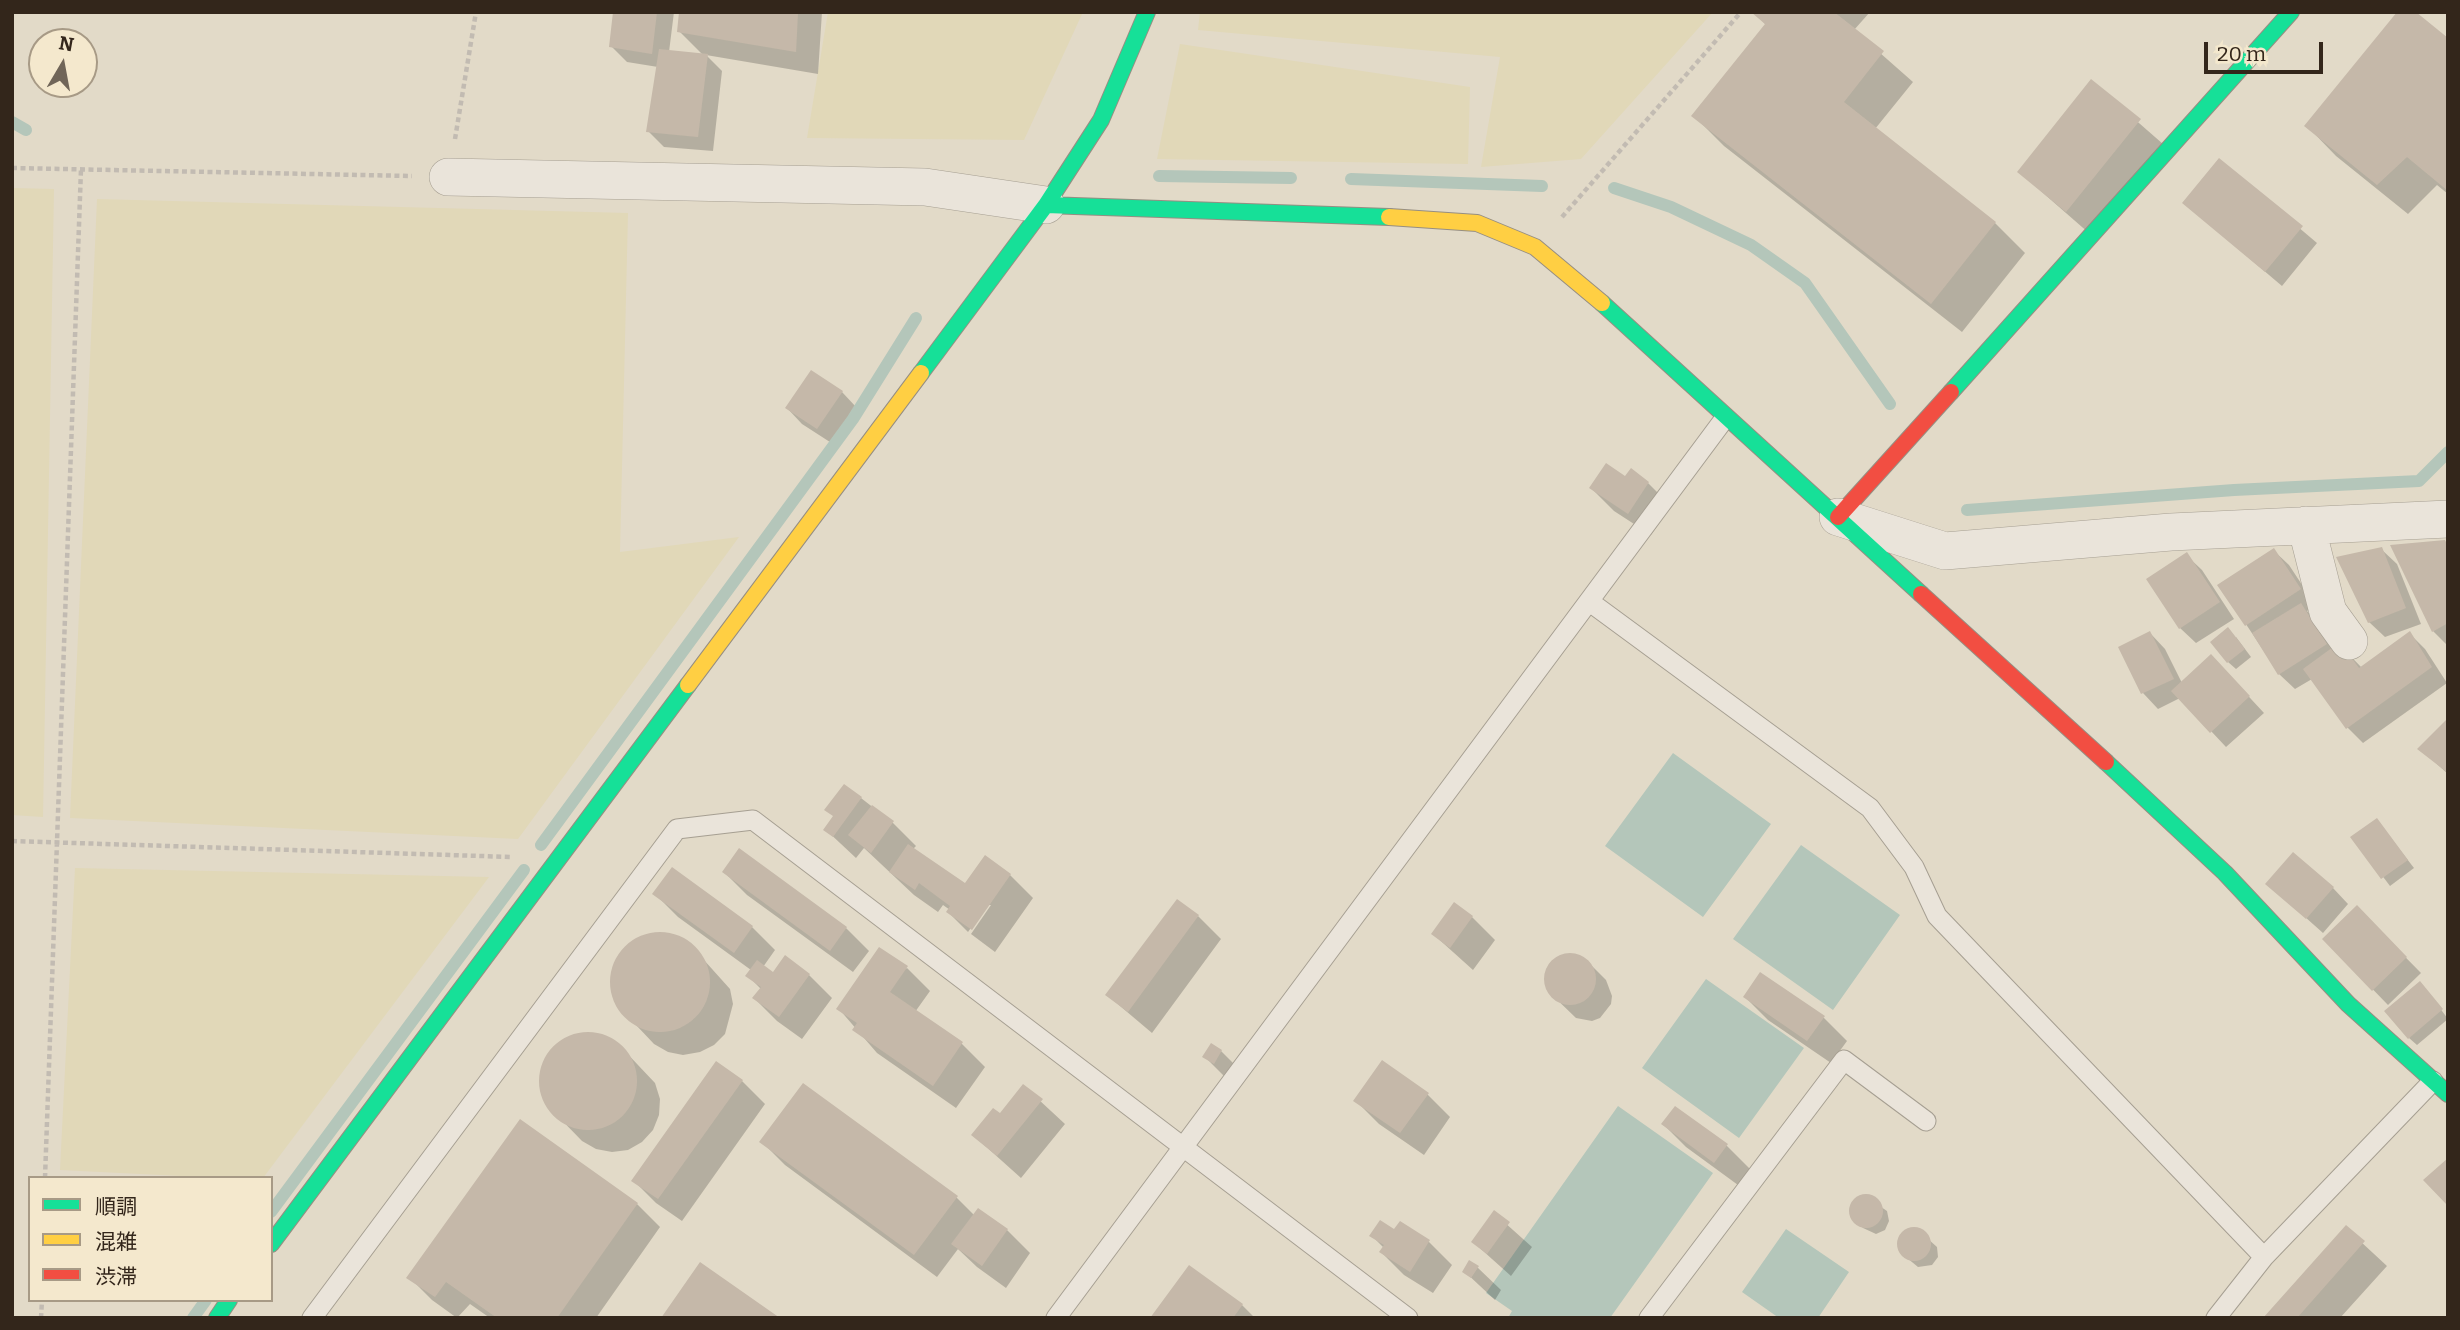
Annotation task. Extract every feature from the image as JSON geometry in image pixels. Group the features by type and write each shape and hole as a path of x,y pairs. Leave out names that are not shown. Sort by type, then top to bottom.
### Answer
{"street":[{"path":"273,1241 1046,205 1101,120 1147,12"},
{"path":"1839,517 2291,12"},
{"path":"449,177 925,187 1046,205 1352,215 1476,223 1535,247 1584,286 1725,418 1839,517 2225,873 2348,1004 2440,1087"},
{"path":"1839,517 1945,551 2171,532 2448,519"},
{"path":"2306,525 2328,612 2349,641"},
{"path":"216,1318 228,1302"}],"lane":[{"path":"1056,1318 1725,418"},
{"path":"1590,602 1870,808 1914,867 1937,916 2264,1257"},
{"path":"312,1318 677,829 753,820 1408,1318"},
{"path":"1649,1318 1844,1060 1926,1121"},
{"path":"2216,1318 2264,1257 2440,1087"}],"path":[{"path":"12,168 449,177 476,12"},
{"path":"1535,247 1741,12"},
{"path":"46,1176 81,169"},
{"path":"12,841 557,858"}],"shaded area":[{"path":"828,12 1083,12 1024,140 807,138"},
{"path":"1200,12 1713,12 1581,159 1481,167 1500,57 1198,30"},
{"path":"1180,44 1470,87 1468,164 1157,159"},
{"path":"12,188 54,189 43,817 12,815"},
{"path":"97,199 628,213 620,552 739,537 518,839 70,818"},
{"path":"1673,753 1771,824 1703,917 1605,846"},
{"path":"1801,845 1900,915 1833,1010 1733,939"},
{"path":"75,868 489,877 265,1176 180,1176 60,1170"},
{"path":"1706,979 1804,1048 1739,1138 1642,1068"},
{"path":"1618,1106 1713,1173 1610,1318 1508,1318 1512,1311 1486,1293"},
{"path":"1786,1229 1849,1272 1818,1318 1779,1318 1742,1292"}],"building":[{"path":"613,12 657,12 652,54 609,47"},
{"path":"679,12 798,12 796,52 677,32"},
{"path":"1751,12 1834,12 1884,51 1844,102 1996,222 1931,304 1691,116 1765,24"},
{"path":"2397,12 2416,12 2448,38 2448,191 2407,157 2377,185 2304,126"},
{"path":"659,49 708,54 698,137 646,132"},
{"path":"2091,79 2141,119 2066,212 2017,172"},
{"path":"2219,158 2303,226 2265,272 2182,203"},
{"path":"811,370 843,391 817,429 785,408"},
{"path":"1606,463 1625,476 1631,468 1649,482 1628,514 1589,488"},
{"path":"2445,540 2448,546 2448,623 2432,632 2390,545"},
{"path":"2382,547 2406,608 2368,623 2336,557"},
{"path":"2274,548 2301,589 2245,626 2217,585"},
{"path":"2187,552 2220,602 2179,629 2146,579"},
{"path":"2301,603 2327,644 2278,675 2252,633"},
{"path":"2228,627 2245,649 2227,663 2210,642"},
{"path":"2150,631 2174,679 2141,694 2118,647"},
{"path":"2410,631 2432,667 2346,729 2303,669 2340,642 2359,668"},
{"path":"2211,654 2250,696 2210,733 2171,691"},
{"path":"2448,718 2448,773 2417,749"},
{"path":"844,784 862,797 833,837 823,830 833,816 824,810"},
{"path":"872,805 894,821 871,853 848,835"},
{"path":"2377,818 2408,860 2381,879 2350,837"},
{"path":"908,844 965,883 985,855 1011,874 972,930 946,912 950,906 919,883 915,890 889,872"},
{"path":"739,848 847,927 830,951 722,872"},
{"path":"2293,852 2334,887 2306,919 2265,884"},
{"path":"672,867 753,926 734,953 652,894"},
{"path":"1177,899 1199,915 1128,1012 1105,995"},
{"path":"1454,902 1473,916 1450,948 1431,934"},
{"path":"2357,905 2407,957 2372,991 2322,939"},
{"path":"660,932 688,940 702,954 710,982 702,1010 688,1024 660,1032 632,1024 618,1010 610,982 618,954 632,940"},
{"path":"879,947 908,966 890,992 963,1042 933,1086 852,1030 857,1023 836,1009"},
{"path":"1570,953 1589,960 1596,979 1589,998 1570,1005 1551,998 1544,979 1551,960"},
{"path":"785,955 810,974 779,1017 752,998 761,987 745,976 757,960 773,972"},
{"path":"1760,972 1825,1016 1807,1041 1743,997"},
{"path":"2420,981 2443,1009 2408,1039 2384,1011"},
{"path":"588,1032 615,1040 629,1054 637,1081 629,1108 615,1122 588,1130 561,1122 547,1108 539,1081 547,1054 561,1040"},
{"path":"1211,1043 1222,1050 1214,1064 1202,1057"},
{"path":"1382,1060 1429,1093 1400,1133 1353,1101"},
{"path":"716,1061 743,1080 658,1199 631,1181"},
{"path":"803,1083 958,1196 914,1255 759,1142"},
{"path":"1023,1084 1043,1099 997,1156 971,1135 993,1108 1000,1113"},
{"path":"1675,1106 1728,1144 1714,1163 1661,1124"},
{"path":"520,1119 638,1203 557,1318 497,1318 446,1282 435,1297 406,1278"},
{"path":"2448,1158 2448,1206 2423,1180"},
{"path":"1866,1194 1878,1199 1883,1211 1878,1223 1866,1228 1854,1223 1849,1211 1854,1199"},
{"path":"978,1208 1008,1229 982,1266 951,1244"},
{"path":"1494,1210 1510,1222 1487,1254 1471,1242"},
{"path":"1380,1220 1394,1229 1400,1221 1430,1240 1410,1272 1379,1252 1384,1245 1369,1236"},
{"path":"2346,1225 2365,1241 2297,1318 2263,1318"},
{"path":"1914,1227 1926,1232 1931,1244 1926,1256 1914,1261 1902,1256 1897,1244 1902,1232"},
{"path":"1469,1260 1479,1266 1471,1278 1462,1272"},
{"path":"700,1262 780,1318 661,1318"},
{"path":"1189,1265 1243,1304 1233,1318 1150,1318"}],"waterway":[{"path":"12,122 26,130"},
{"path":"1159,176 1291,178"},
{"path":"1351,179 1542,186"},
{"path":"1614,188 1671,207 1751,245 1805,283 1890,404"},
{"path":"541,845 853,419 916,318"},
{"path":"1967,510 2234,490 2419,481 2448,452"},
{"path":"273,1209 524,870"},
{"path":"193,1318 205,1302"}],"traffic: fast":[{"path":"1046,205 1101,120 1147,12"},
{"path":"1951,392 2291,12"},
{"path":"921,373 1046,205 1389,217"},
{"path":"1602,303 1921,594"},
{"path":"273,1241 688,685"},
{"path":"2106,762 2225,873 2348,1004 2448,1094"},
{"path":"217,1318 228,1302"}],"traffic: slow":[{"path":"1389,217 1477,223 1535,247 1602,303"},
{"path":"688,685 921,373"}],"traffic: jam":[{"path":"1838,517 1951,392"},
{"path":"1921,594 2106,762"}]}
